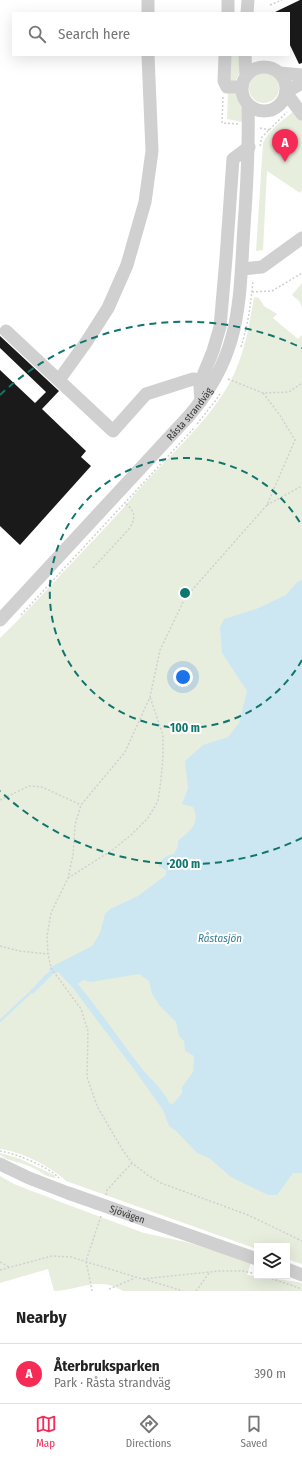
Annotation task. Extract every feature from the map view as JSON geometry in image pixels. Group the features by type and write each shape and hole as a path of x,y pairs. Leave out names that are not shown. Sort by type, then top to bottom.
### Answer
{"street":[{"path":"148,0 148,12"},
{"path":"228,0 228,12"},
{"path":"247,12 248,0"},
{"path":"59,380 87,341 108,308 127,265 145,202 152,151 148,56"},
{"path":"225,56 224,81 227,87 244,81 250,71 261,66 271,67 280,73 284,79 286,85 285,96"},
{"path":"245,56 242,93 252,108 264,111 276,108 285,96 302,83"},
{"path":"254,56 261,66"},
{"path":"280,73 302,75"},
{"path":"285,96 290,98 302,114"},
{"name":"Råsta strandväg","path":"0,620 201,401 215,380 228,352 235,329 240,292 249,147 248,104"},
{"name":"Råsta strandväg","path":"249,147 264,111"},
{"path":"201,401 200,387 220,327 233,159 249,147"},
{"path":"242,268 262,267 302,238"},
{"path":"6,331 113,431 146,394 193,379 202,380"},
{"name":"Sjövägen","path":"0,1164 29,1178 104,1206 254,1258"},
{"path":"290,1270 302,1275"}],"path":[{"path":"270,5 282,0"},
{"path":"224,81 222,123 249,125"},
{"path":"240,292 272,291 302,273"},
{"path":"228,379 263,394 289,392 302,383"},
{"path":"263,394 279,414 295,440 267,505 185,598 160,650 150,697 125,752 81,805 75,826 73,855 68,878 50,913 47,936 48,954 51,968 81,1009 88,1031 88,1077 97,1106 132,1163 161,1183 248,1215 302,1242"},
{"path":"267,505 302,486"},
{"path":"93,568 129,530 133,522 134,514 132,508 115,496"},
{"path":"68,878 111,851 131,835 148,818 158,801 163,756 163,735 150,697"},
{"path":"0,800 29,786 42,786 81,805"},
{"path":"0,946 19,951 48,954"},
{"path":"0,1151 16,1155 52,1172 62,1183"},
{"path":"92,1291 86,1261 104,1206 107,1190 132,1163"},
{"path":"0,1270 52,1256 71,1257 183,1291"},
{"path":"0,1262 10,1267"},
{"path":"142,1279 243,1271 254,1273"},
{"path":"196,1291 209,1273"},
{"path":"109,1289 136,1277"},
{"path":"273,1279 302,1289"}],"green space":[{"path":"231,56 242,56 242,68 235,82 230,80"},
{"path":"264,73 275,77 279,88 275,99 264,103 253,99 249,88 253,77"},
{"path":"235,91 243,112 243,122 227,119 228,92"},
{"path":"295,110 302,115 302,190 300,193 267,171 263,250 256,251 263,143 265,138 273,129"},
{"path":"302,283 302,307 299,301 292,295"},
{"path":"254,297 259,298 264,306 277,314 273,318 298,339 302,335 302,1264 290,1260 290,1243 254,1243 254,1248 66,1181 53,1170 35,1160 8,1150 0,1149 0,638 114,518 207,416 219,400 234,374 239,363 248,331"},
{"path":"0,1153 18,1158 54,1175 56,1178 47,1176 29,1166 7,1159 0,1155"},
{"path":"0,1176 14,1184 144,1233 186,1242 251,1262 247,1275 254,1276 254,1279 276,1279 302,1283 302,1291 123,1291 111,1285 95,1284 68,1290 54,1291 48,1269 0,1283"}],"water":[{"name":"Råstasjön","path":"302,580 302,1173 293,1173 277,1195 268,1195 231,1177 209,1158 197,1153 176,1131 169,1126 163,1110 136,1072 73,988 58,972 53,974 33,994 30,991 50,971 49,968 92,946 100,933 105,914 110,909 138,896 166,875 166,870 158,866 164,857 174,854 178,846 178,841 190,830 196,818 193,807 182,804 188,788 185,761 203,745 228,737 239,723 247,691 222,653 220,627 224,619 256,609 286,595 297,582","holes":["139,974 149,981 152,994 160,1006 176,1022 179,1036 184,1041 185,1051 194,1056 193,1072 182,1087 182,1093 173,1104 169,1103 161,1090 143,1070 78,984 83,980 91,982"]}],"building":[{"path":"302,0 302,63 299,64 290,45 290,12 275,12"},
{"path":"0,336 59,391 42,409 86,451 81,457 91,466 20,545 0,526 0,370 35,403 46,392 0,348"}],"waterway":[{"path":"0,1021 33,990"}],"place":[{"name":"Återbruksparken","path":"285,162"}]}
